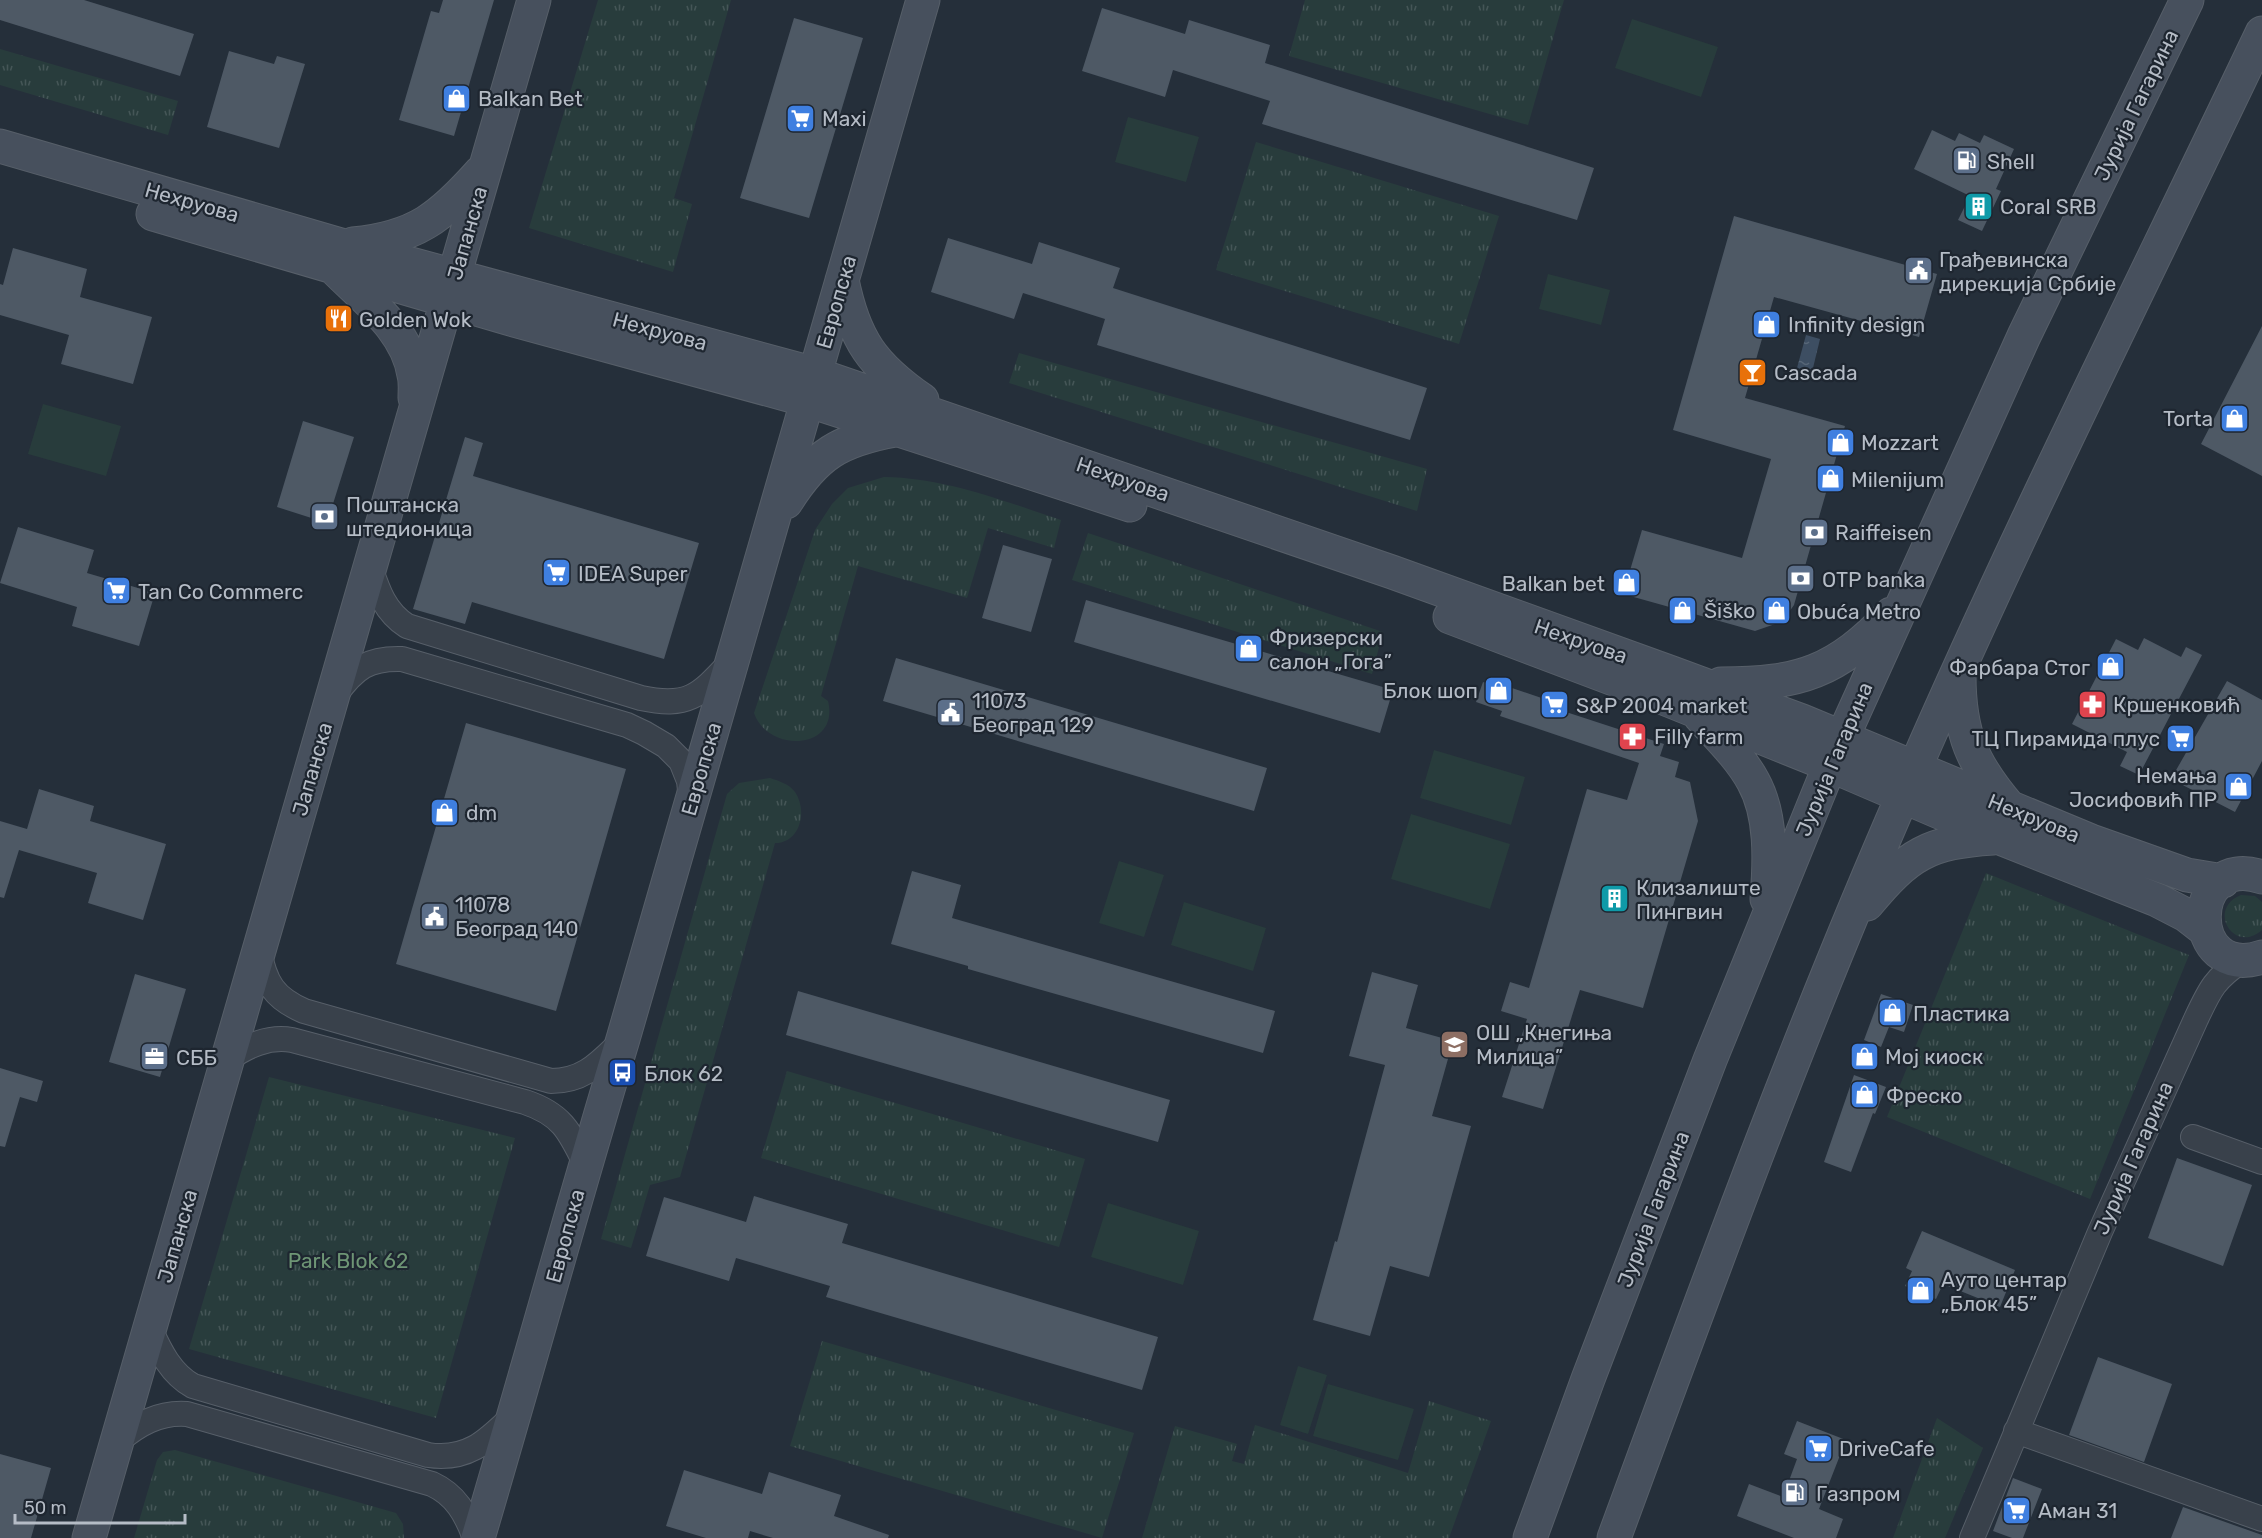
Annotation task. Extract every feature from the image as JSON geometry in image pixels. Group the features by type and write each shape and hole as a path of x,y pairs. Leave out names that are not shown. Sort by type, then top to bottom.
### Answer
{"street":[{"name":"Јапанска","path":"89,1538 534,0"},
{"name":"Европска","path":"476,1538 514,1415 923,0"},
{"name":"Јурија Гагарина","path":"1530,1538 1592,1368 1710,1060 1836,751 2024,336 2187,0"},
{"path":"1614,1538 1702,1296 1786,1077 1902,798 1959,668 2262,33"},
{"name":"Нехруова","path":"0,146 337,256"},
{"path":"415,414 415,376 408,351 395,329 337,256 372,242 398,236 427,223 448,208 487,166"},
{"name":"Нехруова","path":"0,169 337,256 811,387 951,420 1392,572 1836,751 1915,768 2005,824 2186,915 2227,956 2253,959"},
{"path":"842,280 852,320 866,348 881,367 903,386 951,420"},
{"name":"Нехруова","path":"811,387 898,429 1244,542 1408,601 1700,698"},
{"path":"771,527 796,486 815,464 836,447 871,434 898,429"},
{"path":"370,567 388,610 395,619 407,626 641,698 667,702 692,697 706,688 732,661"},
{"path":"1765,923 1768,881 1767,839 1761,799 1753,781 1700,698 1813,673 1851,650 1902,602"},
{"path":"332,700 355,671 383,659 402,659 644,732 666,746 681,761 689,781 692,800"},
{"path":"1838,948 1881,887 1910,860 1923,851 1966,840 2005,824 1967,741 1960,713 1959,668"},
{"name":"Нехруова","path":"1836,751 1902,798 2005,824 2091,841 2187,875 2248,874"},
{"path":"2209,938 2203,911 2205,902 2210,894 2248,874"},
{"name":"Јурија Гагарина","path":"2209,938 2215,964 2212,987"},
{"path":"259,951 262,969 275,994 289,1005 551,1081 564,1081 584,1075 622,1042"},
{"name":"Јурија Гагарина","path":"1972,1538 2118,1190 2171,1070 2212,987 2226,971 2253,959"},
{"path":"228,1059 253,1044 281,1038 525,1102 542,1108 561,1121 571,1134 585,1163"},
{"path":"2193,1137 2262,1162"},
{"path":"150,1329 158,1348 175,1371 193,1386 428,1455 445,1457 458,1455 477,1447 514,1415"},
{"path":"117,1442 128,1432 163,1414 187,1414 432,1484 460,1504 476,1538"},
{"path":"2016,1431 2262,1519"}],"green space":[{"path":"598,0 731,0 674,198 692,204 673,272 529,228"},
{"path":"1305,0 1564,0 1528,125 1289,56"},
{"path":"1632,19 1718,47 1701,97 1615,68"},
{"path":"0,49 178,101 168,135 0,85"},
{"path":"1128,117 1199,137 1186,182 1115,162"},
{"path":"1256,142 1499,216 1459,344 1216,270"},
{"path":"1548,274 1610,290 1601,325 1539,309"},
{"path":"1019,353 1427,469 1417,511 1009,383"},
{"path":"43,404 121,426 106,476 28,454"},
{"path":"884,477 930,481 952,486 1061,520 1054,548 988,528 967,598 858,566 821,696 828,701 829,717 823,729 814,737 801,741 787,740 773,735 762,726 754,713 815,530 832,504 848,488"},
{"path":"1088,533 1383,632 1372,674 1072,580"},
{"path":"1434,750 1525,777 1511,825 1420,798"},
{"path":"770,778 787,785 795,792 801,808 799,825 790,838 784,842 775,843 680,1177 650,1185 631,1248 601,1239 727,794 739,783"},
{"path":"1411,814 1510,844 1490,909 1391,879"},
{"path":"1119,861 1164,875 1144,937 1099,923"},
{"path":"1986,873 2189,955 2090,1199 1887,1117"},
{"path":"2241,895 2255,896 2262,902 2262,930 2252,936 2242,937 2234,934 2225,919 2226,910 2231,902"},
{"path":"1184,902 1266,928 1253,971 1171,945"},
{"path":"787,1071 1085,1159 1059,1247 761,1158"},
{"name":"Park Blok 62","path":"269,1077 515,1138 436,1418 189,1349"},
{"path":"1108,1203 1199,1231 1183,1285 1091,1257"},
{"path":"822,1341 1134,1433 1102,1538 790,1446"},
{"path":"1298,1366 1327,1375 1308,1434 1280,1425"},
{"path":"1328,1384 1414,1409 1398,1460 1313,1436"},
{"path":"1429,1401 1491,1421 1449,1538 1142,1538 1175,1426 1237,1444 1232,1461 1244,1464 1255,1425 1408,1473"},
{"path":"1937,1418 1983,1448 1945,1538 1893,1538"},
{"path":"175,1450 396,1513 403,1524 404,1538 134,1538 157,1460 163,1452"}],"water":[{"path":"1806,335 1820,339 1812,372 1797,368"}],"building":[{"path":"0,0 84,0 194,34 180,76 0,20"},
{"path":"443,0 494,0 454,136 399,120 431,11 439,13"},
{"path":"1102,8 1185,34 1189,20 1270,45 1265,63 1594,168 1577,220 1262,124 1270,101 1173,70 1165,97 1082,71"},
{"name":"Maxi","path":"794,18 863,38 809,218 740,198"},
{"path":"229,51 274,64 277,56 305,64 279,148 207,127"},
{"path":"1932,130 1955,141 1959,133 1980,143 1984,135 2014,149 1996,189 2001,191 1982,231 1958,220 1970,196 1914,169"},
{"path":"1734,216 1937,274 1919,337 1774,297 1745,398 1845,426 1794,605 1778,623 1755,631 1623,594 1642,530 1742,558 1771,459 1673,430"},
{"path":"948,238 1032,264 1039,242 1120,268 1113,288 1427,388 1410,440 1097,345 1105,319 1023,293 1014,319 931,292"},
{"path":"13,248 87,269 80,297 152,317 133,384 61,364 69,335 0,315 0,284 3,285"},
{"path":"2262,326 2262,476 2201,444"},
{"path":"303,421 354,437 327,523 277,507"},
{"name":"IDEA Super","path":"465,437 483,443 473,476 699,543 664,659 472,602 465,624 413,609"},
{"path":"18,527 94,550 87,573 155,593 139,646 72,626 77,607 0,583"},
{"path":"1003,545 1052,559 1031,632 982,618"},
{"path":"1086,600 1393,690 1380,733 1074,642"},
{"path":"2144,638 2181,657 2186,647 2202,655 2139,775 2120,766 2127,752 2072,724 2116,639 2138,650"},
{"path":"896,658 1267,768 1254,811 883,701"},
{"path":"2227,681 2262,700 2262,761 2235,812 2171,779"},
{"name":"Клизалиште Пингвин","path":"1483,682 1508,691 1509,687 1568,707 1566,712 1664,744 1660,756 1679,762 1675,777 1690,782 1698,821 1643,1008 1580,990 1543,1109 1502,1097 1527,1019 1501,1011 1510,982 1529,988 1587,789 1627,800 1639,763 1500,716 1502,711 1476,702"},
{"path":"466,723 626,769 556,1011 396,964"},
{"path":"39,789 94,806 90,821 166,844 143,920 88,903 97,873 19,850 4,898 0,897 0,821 27,829"},
{"path":"912,871 961,885 952,918 1275,1011 1263,1053 968,969 968,966 891,944"},
{"path":"1372,972 1418,985 1406,1028 1453,1041 1432,1116 1471,1126 1429,1277 1390,1266 1370,1336 1313,1320 1335,1241 1337,1242 1385,1065 1349,1056"},
{"path":"135,974 186,989 160,1077 109,1062"},
{"path":"798,991 1170,1100 1158,1142 786,1035"},
{"name":"Пластика","path":"1881,994 1913,1005 1904,1032 1889,1027 1881,1047 1864,1040"},
{"path":"0,1068 43,1081 37,1102 20,1097 5,1147 0,1146"},
{"path":"1854,1075 1886,1087 1875,1114 1873,1113 1851,1172 1824,1162"},
{"path":"2177,1158 2252,1185 2223,1266 2148,1238"},
{"path":"754,1196 848,1224 842,1243 1158,1337 1142,1390 826,1297 830,1286 736,1258 729,1281 646,1256 664,1197 746,1222"},
{"path":"1922,1231 2015,1270 2000,1307 1943,1284 1936,1299 1905,1286 1912,1271 1906,1268"},
{"path":"2098,1357 2172,1384 2144,1462 2069,1435"},
{"path":"1797,1421 1846,1440 1819,1509 1843,1519 1836,1538 1794,1538 1737,1516 1749,1484 1783,1497 1797,1459 1784,1454"},
{"path":"0,1454 51,1468 31,1538 0,1538"},
{"path":"684,1470 762,1494 769,1472 841,1495 834,1516 889,1535 888,1538 773,1538 750,1531 748,1538 706,1538 666,1526"},
{"name":"Аман 31","path":"2013,1478 2042,1489 2023,1538 2012,1538 1993,1531"},
{"path":"2183,1507 2262,1535 2262,1538 2171,1538"}],"place":[{"name":"Balkan Bet","path":"457,98"},
{"name":"Maxi","path":"801,118"},
{"name":"Shell","path":"1966,161"},
{"name":"Coral SRB","path":"1979,206"},
{"name":"Грађевинска дирекција Србије","path":"1918,271"},
{"name":"Golden Wok","path":"338,319"},
{"name":"Infinity design","path":"1767,324"},
{"name":"Cascada","path":"1753,372"},
{"name":"Torta","path":"2234,418"},
{"name":"Mozzart","path":"1840,442"},
{"name":"Milenijum","path":"1830,479"},
{"name":"Поштанска штедионица","path":"325,516"},
{"name":"Raiffeisen","path":"1814,532"},
{"name":"IDEA Super","path":"557,573"},
{"name":"OTP banka","path":"1801,579"},
{"name":"Balkan bet","path":"1626,583"},
{"name":"Tan Co Commerc","path":"117,591"},
{"name":"Šiško","path":"1683,610"},
{"name":"Obuća Metro","path":"1776,611"},
{"name":"Фризерски салон „Гога”","path":"1248,649"},
{"name":"Фарбара Стог","path":"2111,667"},
{"name":"Блок шоп","path":"1499,690"},
{"name":"Кршенковић","path":"2092,704"},
{"name":"S&P 2004 market","path":"1555,705"},
{"name":"11073 Београд 129","path":"951,712"},
{"name":"Filly farm","path":"1633,736"},
{"name":"ТЦ Пирамида плус","path":"2181,738"},
{"name":"Немања Јосифовић ПР","path":"2238,787"},
{"name":"dm","path":"445,812"},
{"name":"Клизалиште Пингвин","path":"1615,899"},
{"name":"11078 Београд 140","path":"434,916"},
{"name":"Пластика","path":"1892,1013"},
{"name":"ОШ „Кнегиња Милица”","path":"1455,1044"},
{"name":"Мој киоск","path":"1864,1056"},
{"name":"СББ","path":"155,1057"},
{"name":"Блок 62","path":"623,1073"},
{"name":"Фреско","path":"1865,1095"},
{"name":"Ауто центар „Блок 45”","path":"1920,1291"},
{"name":"DriveCafe","path":"1818,1448"},
{"name":"Газпром","path":"1795,1493"},
{"name":"Аман 31","path":"2017,1510"}]}
